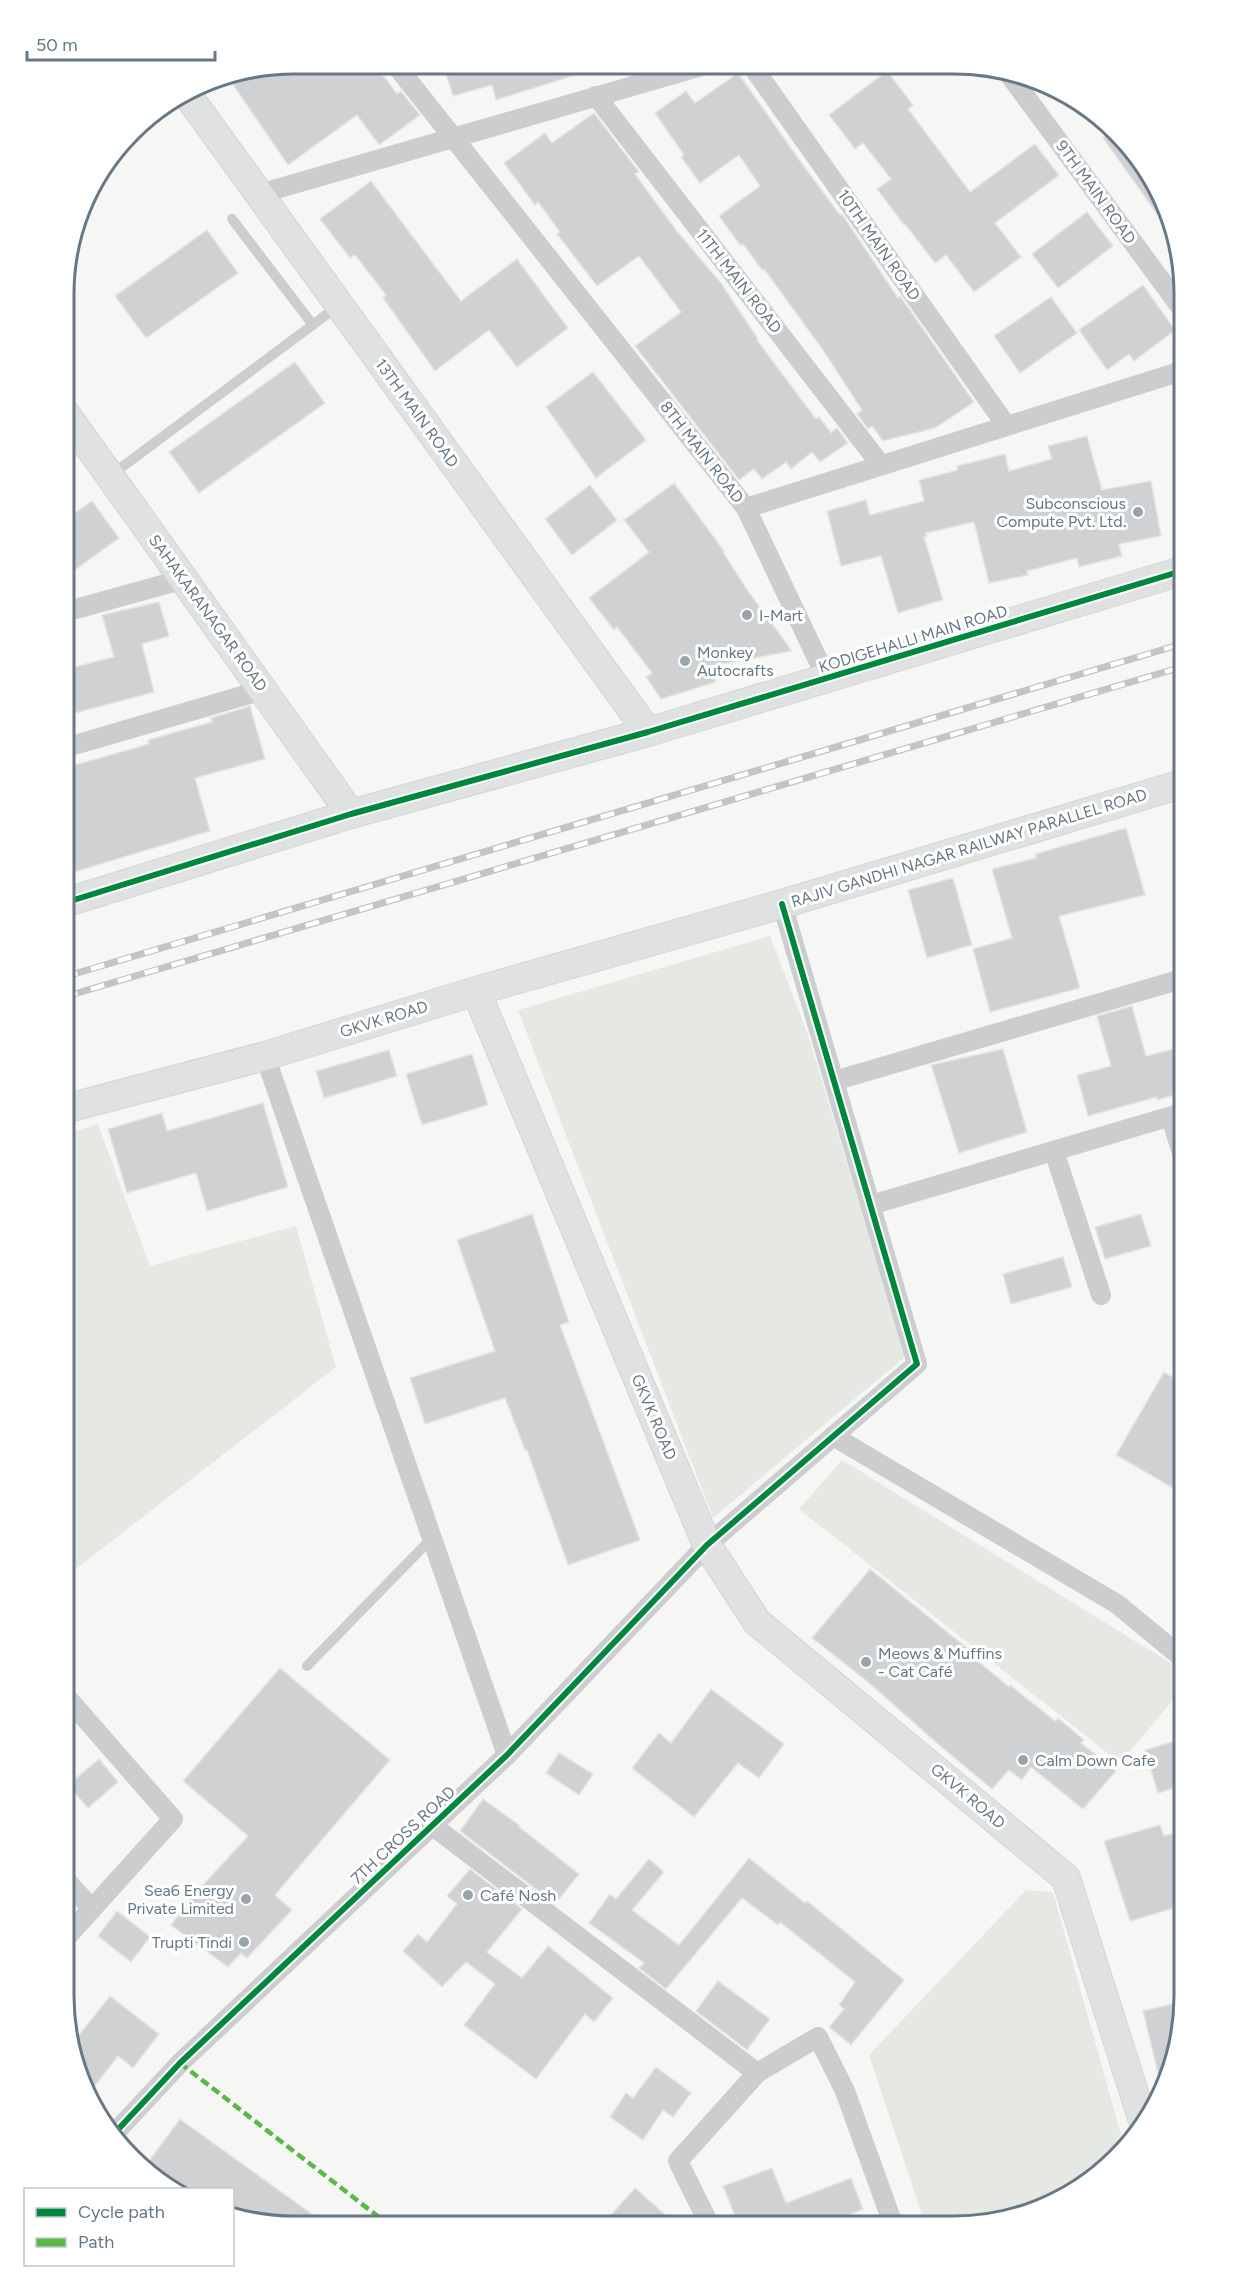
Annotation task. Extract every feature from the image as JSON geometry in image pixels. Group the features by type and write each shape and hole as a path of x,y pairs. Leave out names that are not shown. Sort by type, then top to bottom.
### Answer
{"street":[{"name":"8TH MAIN ROAD","path":"403,74 746,508 1174,373"},
{"path":"259,194 674,74"},
{"name":"10TH MAIN ROAD","path":"758,74 1006,425"},
{"name":"9TH MAIN ROAD","path":"1015,82 1174,299"},
{"name":"11TH MAIN ROAD","path":"596,96 881,465"},
{"name":"13TH MAIN ROAD","path":"190,99 648,732"},
{"name":"SAHAKARANAGAR ROAD","path":"74,426 351,814"},
{"path":"746,508 827,680"},
{"name":"KODIGEHALLI MAIN ROAD","path":"74,900 351,814 827,680 1174,573"},
{"path":"74,609 183,579"},
{"path":"74,745 263,690"},
{"name":"RAJIV GANDHI NAGAR RAILWAY PARALLEL ROAD","path":"476,991 782,904 1174,786"},
{"path":"782,904 870,1205 1174,1115"},
{"path":"834,1081 1174,981"},
{"name":"GKVK ROAD","path":"74,1105 265,1056 476,991 706,1545 757,1622 1066,1878 1141,2113"},
{"path":"265,1056 507,1755"},
{"path":"1054,1151 1101,1295"},
{"name":"7TH CROSS ROAD","path":"118,2129 180,2062 507,1755 706,1545 917,1364 870,1205"},
{"path":"834,1436 1116,1604 1174,1651"},
{"path":"74,1706 173,1819 74,1929"},
{"path":"433,1826 757,2073"},
{"path":"74,1889 92,1909"},
{"path":"705,2216 678,2161 757,2073 818,2037 845,2091 890,2216"}],"lane":[{"path":"232,219 313,324"},
{"path":"110,477 339,305"},
{"path":"307,1666 432,1538"}],"shaded area":[{"path":"770,936 807,1032 906,1356 713,1518 518,1010"},
{"path":"98,1124 150,1266 296,1226 336,1367 74,1570 74,1132"},
{"path":"842,1460 1174,1665 1174,1699 1120,1763 799,1509"},
{"path":"1026,1890 1053,1892 1121,2134 1110,2152 1088,2171 1039,2200 983,2215 922,2216 869,2055"}],"building":[{"path":"279,74 382,74 397,94 401,91 420,115 379,145 357,115 288,165 232,83"},
{"path":"446,74 578,74 496,100 492,85 453,96"},
{"path":"739,74 800,161 840,215 842,214 898,298 900,296 974,402 935,428 883,441 872,426 868,429 857,414 862,410 823,350 764,269 762,270 743,244 740,245 719,216 760,186 739,155 700,183 681,157 684,155 655,113 686,91 695,103"},
{"path":"883,74 889,74 913,105 908,109 970,192 1035,144 1059,175 995,223 1021,257 974,292 946,255 935,263 877,189 891,179 863,143 855,149 829,115"},
{"path":"594,113 639,172 635,174 676,230 721,283 757,340 816,419 819,417 831,433 837,428 848,443 820,462 812,452 791,469 786,462 762,479 754,469 739,480 635,346 681,312 639,256 597,286 557,234 560,232 538,202 535,205 504,163 545,133 552,143"},
{"path":"1107,135 1129,160 1152,196 1159,213 1157,214 1103,138"},
{"path":"371,181 461,301 517,259 568,328 517,367 489,330 435,371 383,298 386,295 355,255 350,258 320,219"},
{"path":"1087,212 1113,246 1058,288 1032,254"},
{"path":"207,230 238,273 146,338 115,296"},
{"path":"1143,285 1174,329 1134,361 1129,354 1107,370 1079,330"},
{"path":"1051,297 1077,333 1020,373 994,336"},
{"path":"295,362 325,403 199,493 169,452"},
{"path":"593,372 646,440 596,478 546,407"},
{"path":"1087,436 1102,490 1151,481 1161,536 1119,544 1122,556 1079,567 1077,558 1027,571 1028,575 989,583 974,522 926,533 927,536 924,537 943,600 898,613 881,556 841,566 827,511 866,500 870,515 924,501 919,480 958,470 957,466 1005,454 1009,471 1052,459 1048,446"},
{"path":"674,483 724,551 748,591 792,651 706,667 716,682 661,699 646,677 652,673 617,627 614,630 589,598 649,552 624,520"},
{"path":"590,485 617,520 572,555 545,519"},
{"path":"92,501 119,538 74,570 74,514"},
{"path":"159,602 169,636 142,644 154,692 74,713 74,667 114,657 102,615"},
{"path":"250,706 265,759 195,778 210,831 74,872 74,765 149,744 148,740 212,722 211,718"},
{"path":"1126,828 1145,895 1059,916 1080,988 990,1012 973,949 1012,938 992,869 1036,858 1035,854"},
{"path":"953,878 972,945 927,958 908,890"},
{"path":"1132,1006 1146,1056 1174,1049 1174,1095 1157,1100 1157,1097 1088,1116 1077,1075 1111,1066 1097,1016"},
{"path":"1003,1049 1027,1132 959,1153 931,1065"},
{"path":"389,1050 397,1076 324,1098 316,1071"},
{"path":"472,1054 488,1105 422,1125 406,1074"},
{"path":"263,1103 288,1187 207,1211 196,1173 127,1193 108,1129 162,1113 167,1131"},
{"path":"532,1214 569,1322 560,1325 640,1540 568,1565 527,1450 525,1450 505,1398 425,1424 410,1378 495,1351 457,1240"},
{"path":"1141,1214 1151,1246 1105,1259 1095,1227"},
{"path":"1063,1257 1072,1287 1011,1304 1003,1274"},
{"path":"1164,1372 1174,1378 1174,1489 1116,1455"},
{"path":"870,1569 968,1649 966,1651 1009,1687 1010,1685 1055,1721 1058,1718 1084,1740 1081,1743 1116,1771 1083,1809 1031,1767 1022,1780 1009,1770 992,1789 868,1682 812,1638"},
{"path":"280,1668 390,1760 275,1895 292,1910 247,1958 241,1953 228,1967 171,1925 191,1898 248,1836 183,1781"},
{"path":"711,1689 784,1744 759,1778 738,1763 694,1817 632,1768 659,1733 671,1743"},
{"path":"1174,1741 1174,1788 1158,1793 1145,1750"},
{"path":"559,1753 593,1774 579,1795 546,1773"},
{"path":"99,1759 118,1782 88,1808 74,1792 74,1780"},
{"path":"483,1799 579,1874 555,1904 460,1831"},
{"path":"1160,1825 1164,1836 1174,1833 1174,1908 1130,1921 1104,1841"},
{"path":"749,1858 805,1903 807,1901 904,1980 851,2045 829,2027 844,2009 839,2005 855,1982 780,1922 778,1925 742,1898 666,1989 639,1968 644,1963 589,1923 610,1894 616,1899 649,1859 664,1872 632,1910 679,1945"},
{"path":"470,1869 522,1909 487,1952 522,1978 548,1946 613,1998 594,2022 585,2014 536,2079 464,2025 495,1984 466,1962 442,1987 403,1951 418,1934 427,1942 457,1904 447,1896"},
{"path":"117,1911 150,1937 131,1962 98,1936"},
{"path":"718,1981 770,2019 747,2050 696,2011"},
{"path":"110,1996 159,2034 133,2068 118,2056 94,2087 85,2067 76,2031 80,2034"},
{"path":"1174,2003 1173,2025 1159,2077 1143,2011"},
{"path":"656,2067 691,2093 673,2117 663,2110 643,2140 610,2117 626,2093 633,2098"},
{"path":"180,2119 315,2216 265,2215 234,2208 234,2188 186,2188 149,2162"},
{"path":"772,2168 786,2203 851,2178 863,2209 846,2216 735,2216 723,2186"},
{"path":"635,2188 667,2216 610,2216"}],"railway":[{"path":"74,974 1174,646"},
{"path":"74,994 1174,669"}],"marked path":[{"path":"180,2063 377,2216"}],"cycle path":[{"path":"74,900 351,814 648,732 1174,573"},
{"path":"118,2129 180,2063 507,1755 707,1545 917,1364 782,904"}],"place":[{"name":"Subconscious Compute Pvt. Ltd.","path":"1138,512"},
{"name":"I-Mart","path":"747,615"},
{"name":"Monkey Autocrafts","path":"685,661"},
{"name":"Meows & Muffins - Cat Café","path":"866,1662"},
{"name":"Calm Down Cafe","path":"1023,1760"},
{"name":"Café Nosh","path":"468,1895"},
{"name":"Sea6 Energy Private Limited","path":"246,1899"},
{"name":"Trupti Tindi","path":"244,1942"}]}
